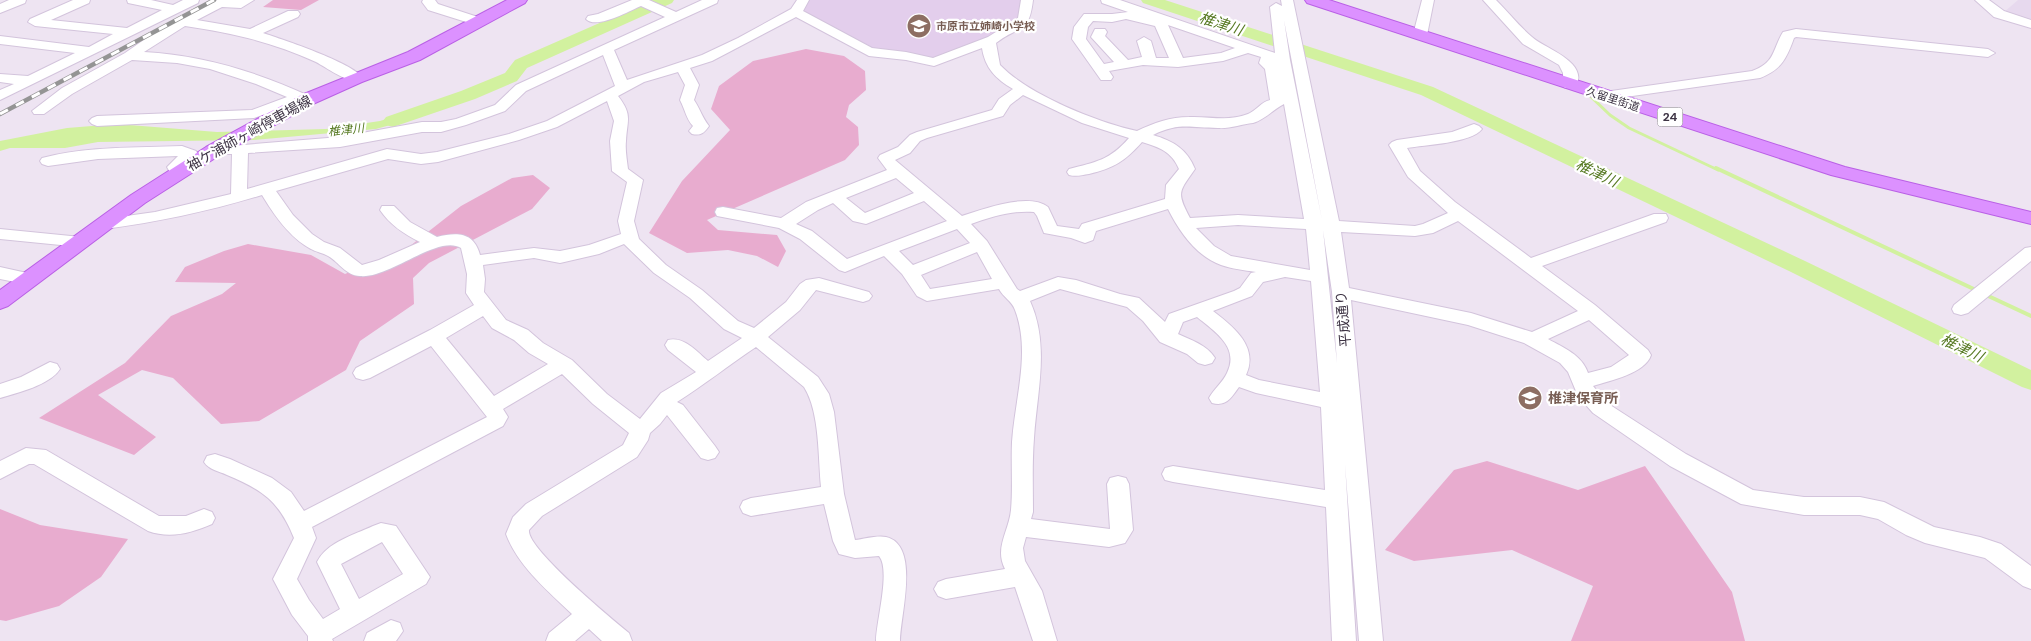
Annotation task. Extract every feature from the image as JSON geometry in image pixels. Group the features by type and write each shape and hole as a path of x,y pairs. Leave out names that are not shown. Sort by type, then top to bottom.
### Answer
{"main road":[{"name":"袖ケ浦姉ヶ崎停車場線","path":"0,301 105,224 212,151 303,99 414,56 519,0"},
{"name":"久留里街道","path":"1313,0 1838,171 2031,218"}],"street":[{"path":"0,10 20,0"},
{"path":"84,0 35,22 128,32"},
{"path":"137,0 175,9"},
{"path":"0,96 193,0"},
{"path":"40,111 67,91 130,56 144,45 184,22 220,3 241,4 248,0"},
{"path":"429,0 428,2 433,7 479,22"},
{"path":"593,19 601,18 642,0 676,17"},
{"path":"212,151 340,142 422,126 441,127 461,122 500,108 521,88 712,0"},
{"path":"105,224 155,217 239,197 388,154 421,159 482,146 552,124 616,90 667,70 682,67 743,41 800,6 870,52 906,56 934,62 990,40 1012,29 1024,18 1027,0"},
{"path":"1107,0 1128,12 1161,24 1178,62"},
{"name":"平成通り","path":"1274,0 1284,59 1322,225 1342,292 1371,641"},
{"name":"平成通り","path":"1284,59 1293,29 1287,0"},
{"path":"1420,35 1428,0"},
{"path":"1489,0 1528,41 1565,63 1570,73 1570,85"},
{"path":"1981,0 1996,12 2031,24"},
{"path":"1996,12 2011,0"},
{"path":"1249,48 1223,58 1178,62 1143,61 1103,73 1079,39 1081,28 1090,17 1112,18 1128,12 1212,36 1284,59"},
{"path":"251,34 293,14"},
{"path":"184,22 240,30 317,57 356,78"},
{"path":"1100,32 1098,37 1125,65"},
{"path":"1604,96 1755,75 1770,70 1776,64 1788,35 1796,33 1988,53"},
{"path":"1212,36 1223,58"},
{"path":"0,40 91,51"},
{"path":"990,40 988,43 994,66 1023,89 1094,123 1139,136 1166,146 1181,155 1187,169 1172,191 1173,202 1185,224 1203,248 1226,261 1320,276"},
{"path":"1144,41 1151,62"},
{"path":"603,50 609,53 617,104 622,121 618,141 620,171 635,180 626,221 630,236 645,256 660,269 696,294 732,325 756,337 811,382 819,394 824,412 833,494 847,547 855,549 884,546 893,558 893,596 887,626 888,641"},
{"path":"130,56 193,62 267,83 303,99"},
{"path":"1075,172 1103,166 1124,153 1139,136 1147,131 1174,122 1192,121 1220,124 1253,118 1271,104 1278,102 1272,67 1266,63 1284,59"},
{"path":"682,67 692,85 687,100 693,109 695,120 701,126 697,131"},
{"path":"0,78 31,81"},
{"path":"1023,89 1004,102 998,113 922,135 915,138 904,150 886,158 898,171 959,222 981,245 1010,294 1018,299 1025,311 1031,335 1032,355 1023,440 1022,512 1012,548 1013,562 1030,591 1045,641"},
{"path":"97,121 254,114 303,99"},
{"path":"1188,112 1209,123"},
{"path":"1474,129 1454,136 1397,145 1414,174 1460,214 1591,312 1641,355 1641,357 1618,372 1582,382"},
{"path":"239,197 239,156 242,149"},
{"path":"48,161 63,158 182,151 190,154 175,167 178,173"},
{"path":"784,224 812,206 898,171"},
{"path":"266,189 286,218 313,244 334,252 358,271 364,272 436,243 452,240 462,241 469,246 474,261 478,283 475,293 499,324 522,336 536,348 563,364 605,404 632,422 640,430"},
{"path":"835,197 859,217 866,219 926,194"},
{"path":"723,212 784,224 806,234 846,266 959,222 1000,210 1022,206 1036,206 1044,211 1050,229 1075,232 1085,238 1088,228 1173,202"},
{"path":"388,210 395,220 436,243"},
{"path":"1185,224 1238,220 1415,231 1427,229 1460,214"},
{"path":"1528,265 1660,218"},
{"name":"平成通り","path":"1322,225 1320,276 1331,402 1344,641"},
{"path":"0,234 81,242"},
{"path":"474,261 534,253 560,256 592,250 630,236"},
{"path":"910,273 981,245"},
{"path":"887,249 910,273 923,292 928,295 1003,283"},
{"path":"1961,309 2031,252"},
{"path":"1168,337 1176,318 1246,292 1253,279 1257,277 1293,272"},
{"path":"0,273 30,279"},
{"path":"1018,299 1058,283 1076,286 1118,300 1132,302 1150,317 1168,337 1194,349 1205,358"},
{"path":"620,641 589,614 520,544 517,534 521,522 534,510 630,451 638,440 640,430 654,419 668,398 756,337 793,306 806,288 812,284 819,284 863,296"},
{"path":"1342,292 1472,320 1534,339 1566,358 1577,369 1585,391 1600,408 1678,460 1739,493 1768,502 1804,506 1860,506 1884,511 1914,529 1993,551 2031,579"},
{"path":"363,373 434,337 484,307"},
{"path":"1200,310 1232,337 1238,345 1241,355 1239,368 1234,378 1219,398"},
{"path":"1534,339 1547,331 1591,312"},
{"path":"300,523 496,421 498,417 434,337"},
{"path":"675,345 708,372"},
{"path":"490,407 563,364"},
{"path":"0,391 28,382 50,369"},
{"path":"1234,378 1256,386 1331,402"},
{"path":"663,404 676,410 708,452"},
{"path":"0,471 26,456 38,456 156,525 187,525 204,518"},
{"path":"215,462 232,467 280,494 300,523 305,538 285,579 292,596 321,637 354,613"},
{"path":"1173,474 1336,500"},
{"path":"1018,527 1110,538 1117,536 1122,530 1118,484"},
{"path":"751,507 833,494"},
{"path":"946,589 1021,576"},
{"path":"558,641 589,614"}],"shaded area":[{"path":"273,0 319,0 301,10 263,7"},
{"name":"市原市立姉崎小学校","path":"809,0 1023,0 1020,19 1002,33 935,60 869,49 801,12"},
{"path":"2018,0 2031,0 2031,22 2003,13"},
{"path":"806,49 844,56 865,71 866,90 849,105 846,117 858,127 859,145 845,160 707,220 718,230 777,235 786,251 778,267 757,256 728,250 687,253 649,233 682,181 730,130 711,109 719,86 753,61"},
{"path":"533,175 550,188 532,209 429,263 413,278 414,304 360,341 346,370 259,421 221,424 173,378 142,370 98,395 156,437 134,455 39,418 125,363 171,316 222,294 236,283 175,282 185,267 224,251 248,244 311,255 345,274 410,246 461,206 512,178"},
{"path":"1487,461 1578,490 1645,466 1732,592 1745,641 1571,641 1593,586 1512,550 1414,561 1385,550 1454,470"},
{"path":"0,509 40,525 128,539 101,577 59,606 6,621 0,620"}],"water":[{"path":"421,108 426,115 376,129 253,140 98,142 65,148 10,148 0,151 0,141 67,128 117,124 217,132 326,129 380,121"}],"waterway":[{"name":"椎津川","path":"393,121 468,95 511,77 521,64 666,0"},
{"name":"椎津川","path":"1149,0 1427,91 1797,266 2031,381"},
{"path":"1587,93 1610,115 1629,128 1718,170"},
{"path":"1716,168 1978,291"},
{"path":"1984,294 2031,316"}],"railway":[{"path":"0,114 214,0"}],"place":[{"name":"市原市立姉崎小学校","path":"919,26"},
{"name":"椎津保育所","path":"1530,398"}]}
